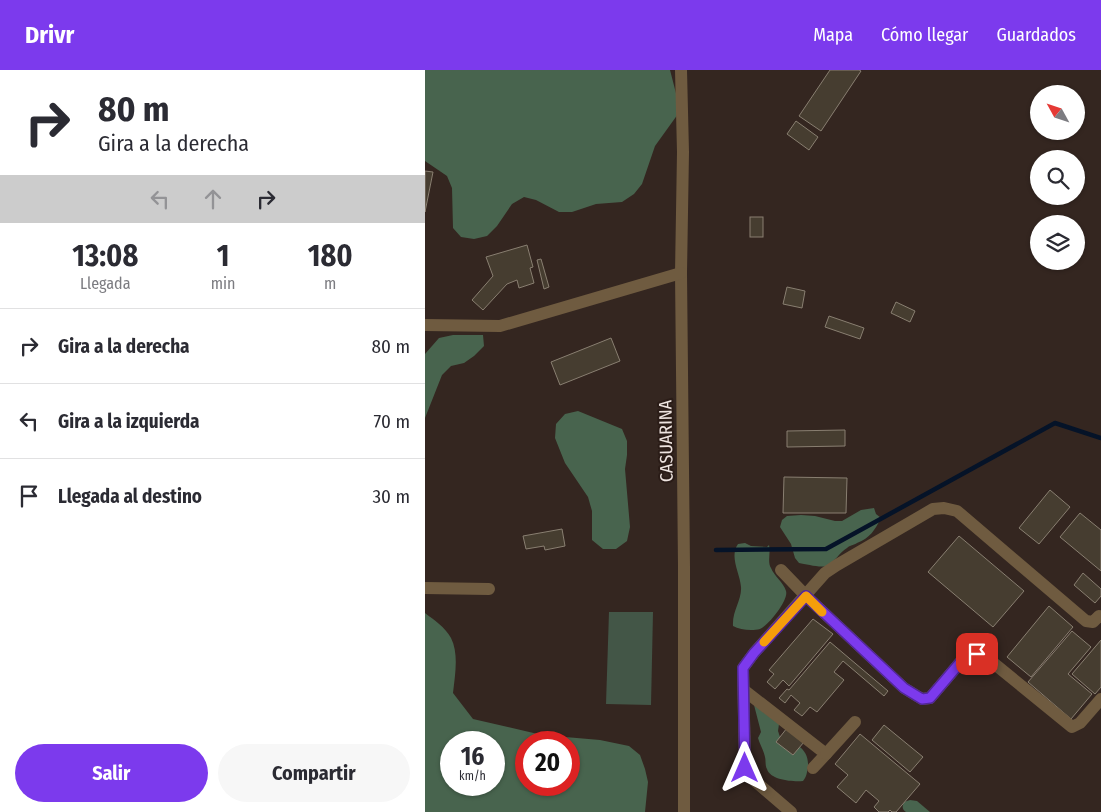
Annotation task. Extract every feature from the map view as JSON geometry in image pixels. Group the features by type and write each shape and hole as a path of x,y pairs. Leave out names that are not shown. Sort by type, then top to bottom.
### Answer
{"street":[{"name":"CASUARINA","path":"681,70 683,152 681,273 684,812"},
{"path":"425,325 499,326 681,273"},
{"path":"791,812 749,776 745,768 745,691 743,668 754,653 825,574 837,565 933,508 944,508 957,511 1086,621 1093,622 1099,616 1101,618"},
{"path":"781,570 904,688 922,699 930,698 964,658 977,654 986,657 1072,727 1080,723 1101,699"},
{"path":"425,588 489,588"},
{"path":"745,691 826,754"},
{"path":"813,768 855,722"}],"green space":[{"path":"425,70 670,70 678,101 678,114 655,146 642,184 634,194 622,202 596,204 572,212 559,212 536,200 524,197 512,204 497,226 487,236 474,239 461,237 453,228 452,188 447,176 425,161"},
{"path":"453,335 483,335 484,346 464,363 451,366 442,375 425,418 425,354 439,338"},
{"path":"578,411 622,429 627,441 625,469 630,527 627,541 616,549 603,549 592,540 592,511 588,497 565,463 555,438 556,424 565,414"},
{"path":"874,508 876,514 881,518 872,533 862,541 848,547 826,566 799,563 795,558 791,544 780,527 782,520 787,516 815,516 842,521 861,510"},
{"path":"745,543 751,546 767,547 769,545 769,560 772,571 786,591 784,600 777,612 764,627 757,630 733,626 734,615 741,592 735,554 738,544"},
{"path":"609,612 653,612 651,705 606,704"},
{"path":"425,613 443,627 451,638 456,658 453,693 473,719 525,731 515,731 515,796 580,796 580,738 600,740 629,746 640,755 648,782 645,812 425,812"},
{"path":"754,705 779,724 778,731 780,737 803,750 808,760 808,766 803,781 782,780 769,773 758,738 761,732"},
{"path":"910,800 917,801 930,812 906,812 903,809 903,804"}],"building":[{"path":"830,70 861,71 821,131 799,116"},
{"path":"796,121 818,137 809,150 787,134"},
{"path":"425,171 433,172 425,212"},
{"path":"750,217 763,217 763,237 750,237"},
{"path":"527,245 533,267 530,268 534,283 519,288 517,280 507,284 483,310 472,300 493,276 486,257"},
{"path":"541,259 549,287 544,289 537,260"},
{"path":"787,287 805,291 802,308 783,304"},
{"path":"896,302 915,311 910,322 891,313"},
{"path":"829,316 864,328 860,339 825,327"},
{"path":"611,338 620,361 560,385 551,362"},
{"path":"845,430 845,446 787,447 787,431"},
{"path":"784,477 847,478 846,513 783,513"},
{"path":"1050,490 1070,507 1039,544 1019,528"},
{"path":"1080,513 1101,530 1101,571 1060,537"},
{"path":"562,529 565,546 545,550 544,546 526,549 523,536"},
{"path":"959,536 1024,591 993,627 928,572"},
{"path":"1083,573 1101,589 1101,596 1095,603 1074,585"},
{"path":"1049,606 1073,627 1031,677 1007,657"},
{"path":"813,619 833,634 789,686 783,680 775,689 767,682 774,674 769,670"},
{"path":"1072,631 1091,647 1068,674 1092,694 1071,719 1028,682"},
{"path":"1101,640 1101,687 1095,694 1072,674"},
{"path":"830,642 888,691 884,696 843,661 834,672 844,680 817,712 810,707 802,716 794,710 800,703 791,695 785,703 779,698 787,689 789,690"},
{"path":"884,725 923,757 910,772 872,740"},
{"path":"787,728 804,742 793,755 776,742"},
{"path":"860,734 920,784 896,812 890,810 888,812 879,812 874,807 879,801 866,790 856,803 837,787 848,775 835,764"}],"waterway":[{"path":"716,550 826,549 1055,423 1101,438"}],"slow traffic":[{"path":"764,642 806,596 822,612"}],"route":[{"path":"745,768 745,691 743,668 754,653 806,596 904,688 922,699 930,698 964,658 977,654"}]}
